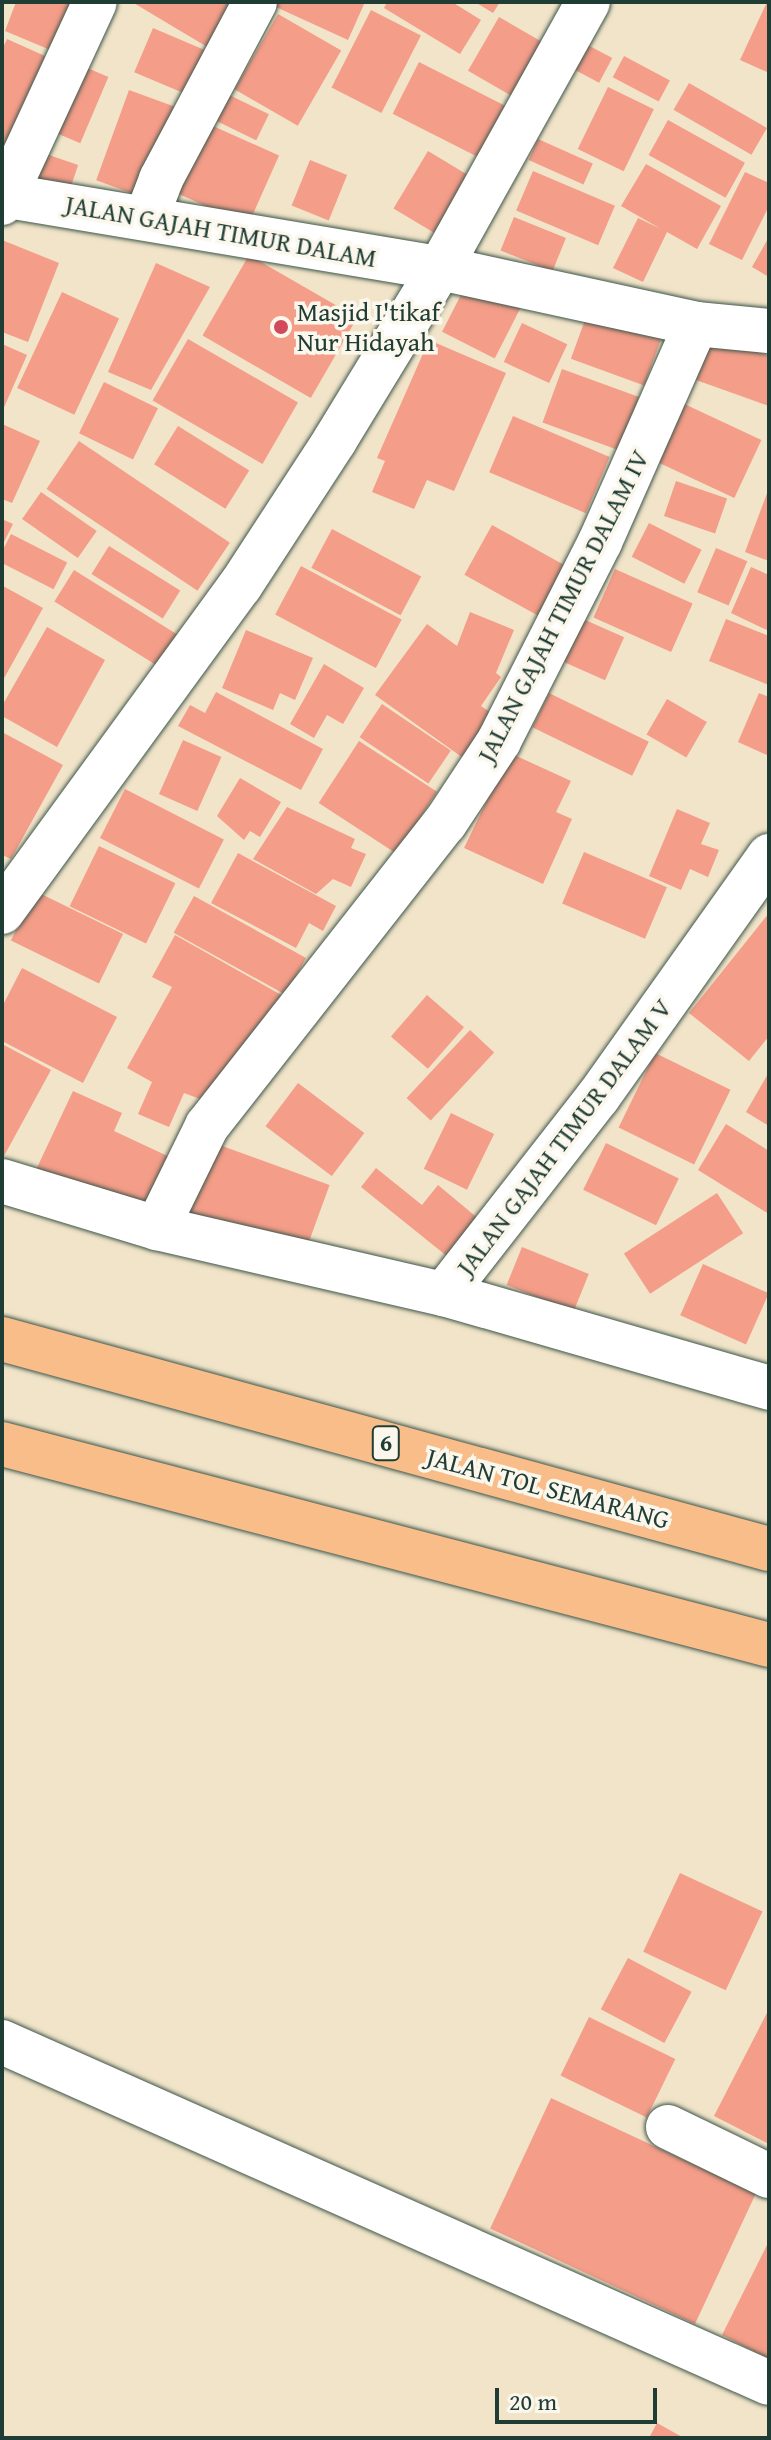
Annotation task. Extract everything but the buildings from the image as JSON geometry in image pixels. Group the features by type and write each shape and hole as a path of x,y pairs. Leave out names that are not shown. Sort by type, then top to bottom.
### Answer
{"highway":[{"name":"JALAN TOL SEMARANG","path":"2,1339 769,1549"},
{"path":"2,1444 769,1645"}],"street":[{"path":"3,198 95,2"},
{"path":"147,216 161,179 255,2"},
{"path":"2,912 240,586 440,268 588,2"},
{"name":"JALAN GAJAH TIMUR DALAM","path":"3,198 147,216 440,268"},
{"path":"440,268 696,324 769,331"},
{"name":"JALAN GAJAH TIMUR DALAM IV","path":"157,1228 207,1126 437,834 499,741 600,542 696,324"},
{"name":"JALAN GAJAH TIMUR DALAM V","path":"157,1228 444,1294 598,1097 769,856"},
{"path":"2,1181 157,1228"},
{"path":"444,1294 769,1388"},
{"path":"2,2042 769,2383"},
{"path":"668,2127 769,2176"}],"place":[{"name":"Masjid I'tikaf Nur Hidayah","path":"281,327"}]}
